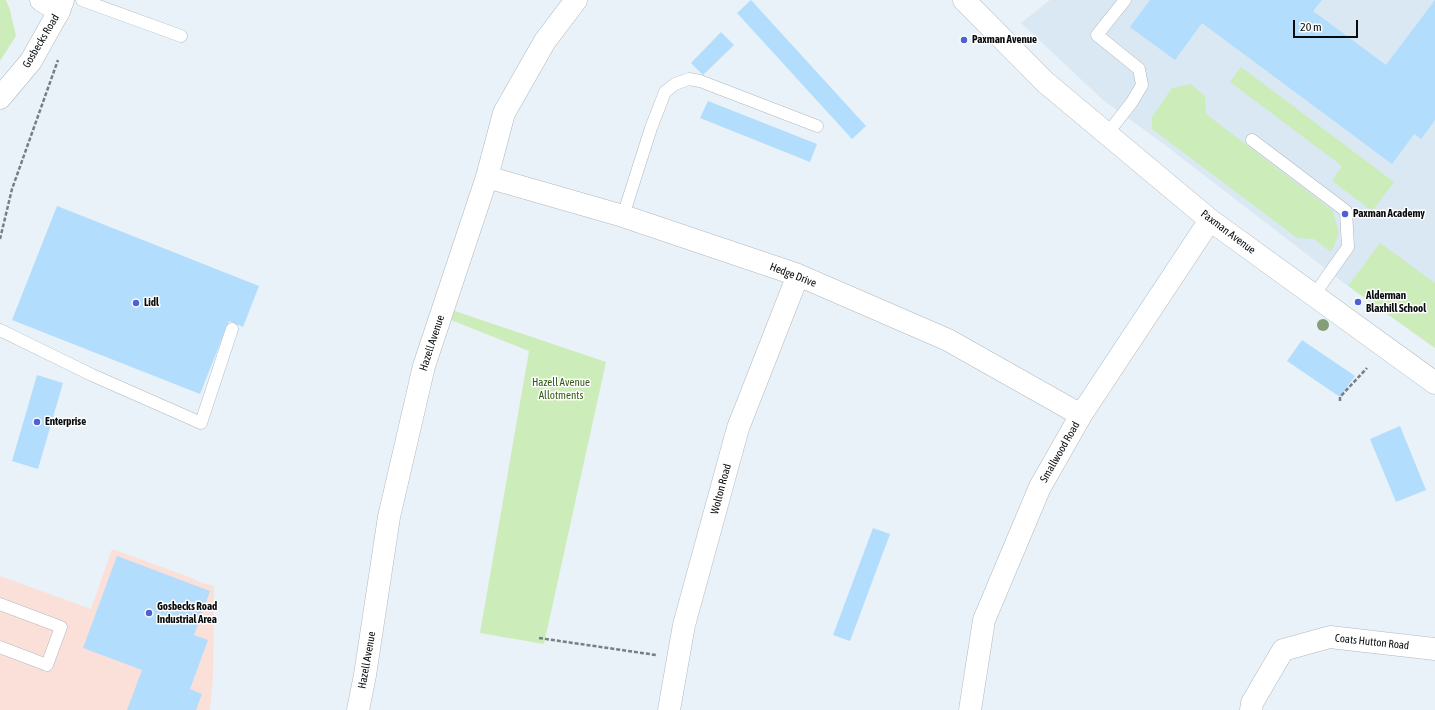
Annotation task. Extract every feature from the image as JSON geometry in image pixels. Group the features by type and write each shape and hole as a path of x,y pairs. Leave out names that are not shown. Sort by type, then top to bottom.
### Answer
{"street":[{"name":"Hazell Avenue","path":"358,710 365,675 389,517 424,366 487,177 504,114 545,41 576,0"},
{"name":"Paxman Avenue","path":"964,0 1045,82 1210,220 1435,383"},
{"name":"Gosbecks Road","path":"0,98 31,62 54,4"},
{"name":"Hedge Drive","path":"487,177 623,216 798,276 948,340 1081,416"},
{"name":"Smallwood Road","path":"970,710 984,620 1040,487 1081,416 1210,220"},
{"name":"Wolton Road","path":"670,710 684,625 738,428 798,276"},
{"name":"Coats Hutton Road","path":"1251,710 1252,703 1283,650 1330,638 1435,648"}],"lane":[{"path":"82,0 181,36"},
{"path":"1107,134 1132,102 1142,85 1139,70 1097,35 1125,0"},
{"path":"623,216 651,128 665,92 675,84 689,79 700,80 817,126"},
{"path":"1252,140 1346,211 1348,247 1314,295"},
{"path":"0,330 92,375 201,423 232,329"},
{"path":"0,604 61,627 47,664 0,647"}],"path":[{"path":"0,238 12,189 59,59"},
{"path":"1340,402 1340,398 1367,368"},
{"path":"539,638 678,659"}],"shaded area":[{"name":"Paxman Academy","path":"1050,0 1435,0 1435,348 1348,286 1161,142 1103,100 1021,23"},
{"name":"Gosbecks Road Industrial Area","path":"112,549 192,578 199,582 214,586 213,678 210,710 0,710 0,576 91,609"}],"green space":[{"path":"0,0 6,0 16,36 0,61"},
{"path":"1241,67 1394,182 1372,211 1332,181 1342,166 1230,82"},
{"path":"1191,84 1205,96 1206,114 1333,211 1339,234 1331,252 1314,239 1297,238 1152,129 1152,117 1172,88"},
{"path":"1380,243 1435,283 1435,348 1348,286"},
{"name":"Hazell Avenue Allotments","path":"449,309 606,362 544,644 480,633 529,351 446,318"}],"building":[{"path":"751,0 866,126 852,139 737,13"},
{"path":"1150,0 1322,0 1313,11 1386,65 1435,0 1435,120 1421,139 1414,134 1392,164 1202,23 1175,60 1130,27"},
{"path":"721,32 734,45 703,75 691,63"},
{"path":"708,101 817,144 810,162 700,118"},
{"name":"Lidl","path":"57,206 259,286 243,327 229,321 200,394 12,320"},
{"path":"1302,340 1355,376 1340,397 1287,361"},
{"name":"Enterprise","path":"37,375 63,383 38,469 12,461"},
{"path":"1400,426 1426,490 1396,502 1370,439"},
{"path":"873,528 890,534 850,641 833,635"},
{"name":"Gosbecks Road Industrial Area","path":"117,556 210,591 194,635 208,640 190,689 202,694 196,710 127,710 142,670 83,648"}],"place":[{"name":"Paxman Avenue","path":"964,40"},
{"name":"Paxman Academy","path":"1345,214"},
{"name":"Alderman Blaxhill School","path":"1358,302"},
{"name":"Lidl","path":"136,303"},
{"name":"Enterprise","path":"37,422"},
{"name":"Gosbecks Road Industrial Area","path":"149,613"}]}
